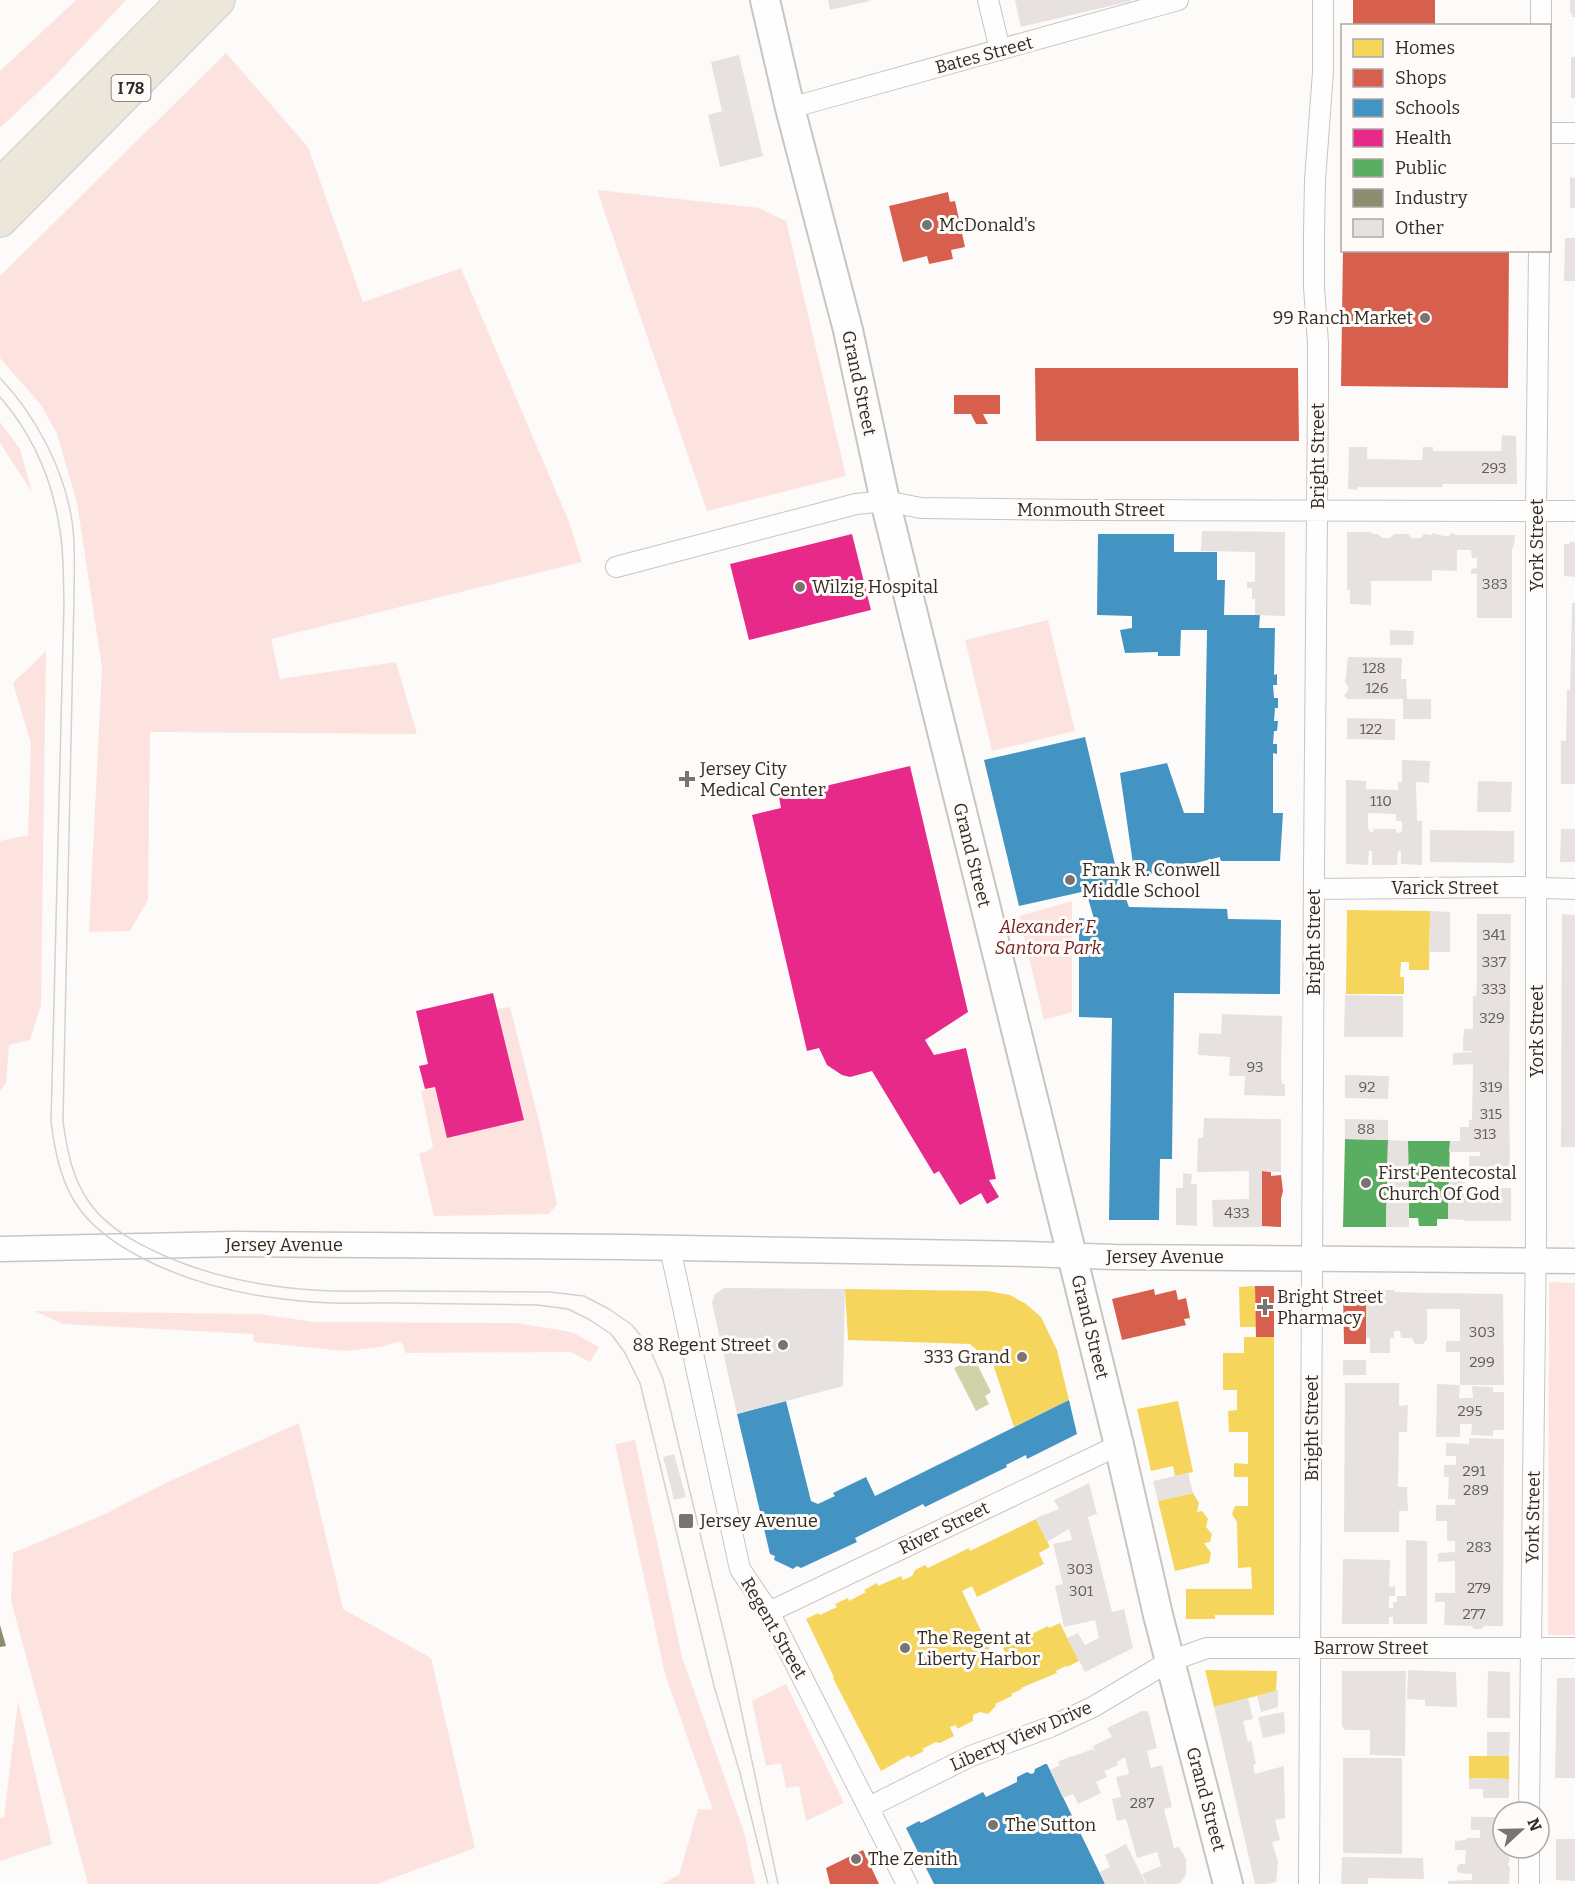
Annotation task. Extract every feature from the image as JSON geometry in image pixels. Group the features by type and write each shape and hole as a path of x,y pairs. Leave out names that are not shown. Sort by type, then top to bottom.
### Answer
{"highway":[{"path":"67,118 166,0"},
{"name":"I 78","path":"0,186 184,0"},
{"name":"I 78","path":"0,220 218,0"},
{"path":"44,176 241,0"}],"main road":[{"name":"Grand Street","path":"765,0 790,108 848,330 885,501 1119,1445 1170,1661 1228,1884"}],"street":[{"path":"988,0 1000,50"},
{"name":"Bates Street","path":"790,108 1178,0"},
{"name":"Bright Street","path":"1309,1884 1318,510 1318,343 1314,254 1315,180 1323,72 1323,0"},
{"path":"1541,0 1541,24"},
{"path":"1551,133 1575,133"},
{"name":"York Street","path":"1529,1800 1535,1261 1536,512 1539,252"},
{"name":"Monmouth Street","path":"616,567 856,504 885,501 921,508 1575,511"},
{"name":"Varick Street","path":"1314,889 1575,889"},
{"name":"Jersey Avenue","path":"0,1249 234,1244 670,1248 1114,1257 1575,1261"},
{"name":"Regent Street","path":"670,1248 740,1569 769,1612 907,1884"},
{"name":"River Street","path":"769,1612 1119,1445"},
{"name":"Barrow Street","path":"1170,1661 1207,1648 1575,1648"},
{"name":"Liberty View Drive","path":"869,1807 971,1756 1050,1727 1093,1707 1170,1661"},
{"path":"1529,1860 1529,1884"}],"green space":[{"path":"76,0 126,0 51,80 0,128 0,71"},
{"path":"226,53 308,147 363,302 461,268 569,522 582,562 271,639 280,679 396,662 417,734 150,732 148,900 130,931 89,932 102,667 77,503 57,434 41,405 0,358 0,276"},
{"path":"597,190 759,208 786,221 846,476 707,511"},
{"path":"0,422 20,449 32,492 0,443"},
{"path":"1048,620 1075,731 992,751 965,640"},
{"path":"46,651 41,1005 30,1040 9,1045 6,1083 0,1091 0,841 28,835 31,744 13,683"},
{"name":"Alexander F. Santora Park","path":"1072,901 1072,1012 1044,1020 1019,916"},
{"path":"510,1007 541,1129 557,1204 549,1214 434,1216 419,1153 426,1152 433,1147 421,1091 435,1087 447,1138 524,1120 497,1009"},
{"path":"1549,1282 1575,1283 1575,1635 1548,1635"},
{"path":"34,1311 260,1314 314,1322 516,1323 572,1332 599,1347 590,1362 571,1352 406,1353 401,1341 381,1347 345,1351 254,1342 253,1334 63,1324"},
{"path":"299,1423 343,1609 431,1658 475,1848 377,1884 88,1884 11,1601 13,1553 105,1514 170,1481"},
{"path":"635,1440 682,1657 745,1835 755,1884 661,1884 679,1875 698,1809 713,1810 665,1674 615,1444"},
{"path":"786,1684 844,1803 806,1821 799,1786 786,1788 781,1763 766,1766 752,1701"},
{"path":"18,1701 52,1844 0,1861 0,1818 4,1817"}],"shaded area":[{"path":"974,1358 991,1392 985,1396 989,1404 976,1411 954,1368"}],"building: Homes":[{"path":"1347,910 1430,911 1429,970 1409,970 1409,962 1401,962 1400,977 1404,977 1404,994 1346,994"},
{"path":"1255,1286 1256,1327 1240,1327 1239,1287"},
{"name":"333 Grand","path":"845,1289 987,1291 1010,1295 1026,1304 1041,1317 1057,1350 1069,1400 1014,1427 993,1364 970,1344 848,1340"},
{"path":"1244,1337 1274,1337 1274,1615 1215,1615 1215,1619 1186,1619 1186,1589 1252,1589 1251,1567 1238,1568 1237,1522 1232,1514 1235,1506 1248,1506 1248,1477 1234,1477 1234,1463 1248,1464 1248,1432 1229,1432 1228,1411 1237,1410 1237,1390 1223,1390 1223,1353 1244,1353"},
{"path":"1178,1401 1193,1472 1175,1476 1173,1466 1151,1471 1137,1409"},
{"path":"1193,1493 1199,1503 1197,1512 1202,1511 1208,1519 1206,1527 1212,1534 1210,1542 1204,1543 1211,1553 1209,1563 1175,1571 1158,1501"},
{"name":"The Regent at Liberty Harbor","path":"1036,1519 1050,1547 1039,1553 1044,1564 977,1597 972,1586 962,1591 1003,1677 998,1665 1009,1660 1003,1648 1048,1626 1049,1628 1060,1623 1079,1661 1021,1688 1011,1694 1012,1696 995,1704 996,1706 988,1714 980,1712 973,1715 973,1721 957,1729 956,1725 950,1727 954,1736 940,1743 936,1742 922,1749 924,1751 910,1758 909,1755 881,1771 833,1678 806,1619 837,1607 835,1604 848,1598 849,1601 877,1583 878,1586 901,1576 903,1580 925,1565 928,1568 969,1548 970,1551"},
{"path":"1205,1670 1277,1671 1276,1691 1214,1707"},
{"path":"1469,1756 1509,1756 1509,1779 1469,1778"}],"building: Shops":[{"path":"1353,0 1435,0 1435,24 1353,24"},
{"name":"McDonald's","path":"948,192 950,202 955,201 965,247 951,250 953,259 929,264 927,256 903,262 889,206"},
{"name":"99 Ranch Market","path":"1343,252 1509,252 1508,388 1341,386"},
{"path":"1035,368 1298,368 1299,441 1036,441"},
{"path":"954,395 1000,395 1000,414 983,414 988,424 976,424 971,414 954,414"},
{"path":"1262,1171 1271,1172 1271,1176 1281,1175 1283,1191 1281,1227 1262,1226"},
{"name":"Bright Street Pharmacy","path":"1255,1286 1274,1286 1274,1337 1256,1337"},
{"path":"1154,1289 1155,1295 1176,1290 1178,1300 1186,1298 1190,1318 1184,1319 1186,1325 1122,1340 1112,1299"},
{"path":"1343,1290 1366,1290 1366,1344 1344,1344"},
{"name":"The Zenith","path":"863,1850 879,1884 830,1884 826,1868"}],"building: Schools":[{"path":"1098,534 1174,534 1174,552 1217,552 1217,580 1225,580 1224,615 1260,615 1259,628 1275,628 1274,675 1277,674 1277,685 1273,685 1274,698 1278,698 1278,708 1275,708 1274,721 1278,721 1273,744 1277,744 1277,754 1273,753 1273,813 1283,813 1280,861 1220,861 1220,857 1135,878 1120,773 1167,763 1184,813 1204,813 1207,630 1181,630 1180,656 1158,656 1158,652 1125,653 1120,630 1132,628 1132,616 1097,615"},
{"path":"1085,737 1119,881 1129,907 1227,909 1228,919 1281,920 1280,994 1174,993 1172,1159 1160,1159 1159,1220 1109,1220 1112,1018 1079,1017 1079,918 1094,919 1086,891 1019,906 984,760"},
{"path":"1069,1400 1077,1434 1027,1459 1026,1455 1006,1465 1007,1467 925,1507 923,1504 855,1538 857,1542 801,1568 797,1566 793,1569 774,1560 775,1556 770,1554 737,1414 786,1401 811,1501 818,1504 835,1496 833,1493 866,1477 875,1496"},
{"name":"The Sutton","path":"1045,1764 1105,1884 934,1884 906,1828 919,1821 921,1823 983,1792 986,1797 1017,1782 1017,1777 1027,1772 1034,1773 1035,1769"}],"building: Health":[{"name":"Wilzig Hospital","path":"852,534 871,610 749,640 730,564"},
{"name":"Jersey City Medical Center","path":"910,766 968,1012 925,1040 934,1055 966,1048 996,1179 989,1180 999,1197 987,1204 981,1193 960,1205 939,1171 934,1174 872,1071 850,1077 842,1075 827,1065 819,1048 807,1051 752,815 781,808 779,797"},
{"path":"493,993 524,1120 447,1138 435,1087 425,1089 419,1066 428,1064 416,1011"}],"building: Public":[{"name":"First Pentecostal Church Of God","path":"1345,1139 1388,1140 1386,1227 1343,1227"},
{"path":"1408,1141 1450,1141 1448,1219 1437,1219 1437,1226 1419,1226 1418,1218 1409,1218"}],"building: Industry":[{"path":"0,1625 6,1646 0,1647"}],"building: Other":[{"path":"828,0 870,0 870,1 830,10"},
{"path":"1015,0 1131,0 1131,1 1021,27"},
{"path":"1570,0 1575,0 1575,17 1572,17 1570,13"},
{"path":"739,55 763,156 720,167 708,115 722,111 711,62"},
{"path":"1571,57 1575,57 1575,98 1571,98"},
{"path":"1570,177 1575,178 1575,208 1570,208"},
{"path":"1565,238 1575,238 1575,281 1564,281"},
{"path":"1502,435 1516,436 1517,484 1442,484 1443,487 1348,489 1349,447 1367,447 1367,459 1422,460 1423,447 1433,447 1433,451 1501,451"},
{"path":"1202,531 1285,532 1285,616 1255,615 1255,599 1252,599 1252,588 1247,588 1247,582 1255,582 1255,552 1201,551"},
{"path":"1347,532 1371,532 1382,538 1390,538 1394,534 1408,534 1412,538 1421,538 1424,534 1432,535 1432,533 1444,536 1449,536 1451,533 1457,535 1515,535 1512,549 1512,618 1477,618 1477,574 1471,574 1471,569 1477,568 1477,558 1472,558 1471,550 1457,550 1457,571 1432,570 1432,581 1371,581 1371,605 1350,604 1350,590 1347,590"},
{"path":"1575,542 1575,577 1564,576 1564,544"},
{"path":"1572,603 1575,603 1575,784 1561,784 1561,741 1566,741 1567,690 1570,690"},
{"path":"1390,630 1414,631 1413,645 1390,645"},
{"path":"1348,657 1402,658 1401,679 1406,679 1407,699 1431,699 1431,719 1403,719 1403,699 1347,699 1344,695 1348,691 1345,683"},
{"path":"1347,718 1395,719 1395,740 1347,739"},
{"path":"1402,760 1430,761 1429,783 1416,782 1417,821 1422,821 1422,865 1401,864 1401,852 1398,851 1397,865 1372,865 1372,851 1369,851 1368,865 1346,864 1346,780 1366,781 1366,789 1398,790 1398,782 1402,782","holes":["1368,813 1396,814 1396,821 1402,821 1400,833 1396,832 1396,829 1374,829 1370,832"]},
{"path":"1478,781 1512,782 1511,812 1477,812"},
{"path":"1561,829 1575,829 1575,862 1560,862"},
{"path":"1430,830 1514,831 1514,863 1430,862"},
{"path":"1430,911 1450,912 1450,952 1430,952"},
{"path":"1477,914 1511,914 1510,1171 1480,1171 1480,1166 1469,1166 1469,1156 1480,1156 1480,1152 1449,1152 1450,1141 1460,1141 1460,1127 1469,1127 1469,1120 1472,1120 1473,1064 1453,1065 1453,1053 1472,1052 1463,1051 1463,1039 1464,1029 1473,1029 1473,996 1476,996 1477,982"},
{"path":"1562,914 1575,915 1575,1147 1561,1147"},
{"path":"1345,995 1403,996 1403,1037 1344,1037"},
{"path":"1222,1014 1282,1016 1281,1077 1282,1084 1285,1084 1285,1096 1244,1095 1245,1076 1229,1076 1230,1057 1198,1055 1199,1033 1221,1034"},
{"path":"1345,1075 1389,1076 1388,1099 1345,1098"},
{"path":"1204,1118 1281,1119 1281,1172 1262,1171 1262,1227 1213,1227 1212,1200 1249,1199 1249,1171 1197,1172 1198,1138 1203,1138"},
{"path":"1345,1119 1388,1120 1388,1140 1345,1139"},
{"path":"1388,1140 1408,1141 1409,1227 1386,1227"},
{"path":"1449,1170 1465,1170 1465,1188 1511,1188 1511,1221 1448,1219"},
{"path":"1183,1173 1192,1174 1191,1184 1197,1184 1197,1226 1176,1225 1176,1188 1183,1188"},
{"name":"88 Regent Street","path":"724,1288 845,1289 843,1386 737,1414 712,1303 715,1294"},
{"path":"1366,1290 1503,1294 1504,1385 1460,1385 1460,1352 1446,1352 1446,1341 1460,1341 1460,1309 1427,1309 1427,1339 1423,1344 1415,1344 1412,1338 1401,1338 1400,1331 1394,1331 1394,1338 1390,1338 1390,1353 1370,1353 1370,1338 1366,1338"},
{"path":"1343,1360 1366,1360 1366,1375 1343,1375"},
{"path":"1345,1383 1399,1383 1399,1406 1408,1405 1407,1432 1399,1432 1398,1487 1407,1487 1408,1511 1399,1511 1399,1532 1344,1532"},
{"path":"1437,1384 1460,1385 1459,1398 1473,1398 1472,1386 1493,1387 1493,1392 1504,1392 1504,1430 1493,1430 1493,1436 1471,1435 1472,1424 1460,1424 1460,1437 1436,1437"},
{"path":"1469,1438 1504,1439 1503,1626 1484,1626 1482,1629 1474,1629 1471,1626 1444,1625 1445,1602 1435,1602 1435,1593 1455,1593 1455,1561 1438,1562 1438,1553 1455,1552 1455,1541 1447,1541 1447,1521 1436,1521 1436,1505 1455,1505 1455,1499 1448,1499 1449,1477 1444,1477 1444,1465 1456,1465 1456,1456 1446,1456 1446,1443 1469,1444"},
{"path":"674,1454 686,1497 674,1500 663,1457"},
{"path":"1188,1473 1193,1493 1158,1501 1153,1481"},
{"path":"1089,1483 1097,1514 1088,1517 1112,1612 1124,1609 1133,1648 1085,1672 1067,1638 1078,1633 1085,1645 1099,1638 1095,1620 1064,1627 1055,1586 1063,1584 1053,1544 1072,1540 1069,1529 1047,1542 1036,1518 1059,1509 1054,1500"},
{"path":"1406,1540 1427,1541 1427,1624 1393,1624 1393,1617 1389,1617 1389,1624 1342,1624 1343,1559 1390,1560 1389,1587 1395,1586 1395,1596 1389,1596 1389,1608 1393,1608 1393,1602 1397,1602 1397,1596 1406,1596"},
{"path":"1408,1670 1456,1672 1457,1707 1425,1706 1425,1700 1407,1699"},
{"path":"1342,1671 1406,1671 1405,1756 1370,1755 1370,1730 1345,1730 1342,1726"},
{"path":"1488,1671 1510,1672 1510,1718 1487,1718"},
{"path":"1557,1678 1575,1678 1575,1778 1555,1778"},
{"path":"1278,1690 1278,1707 1261,1712 1257,1696"},
{"path":"1248,1698 1253,1719 1243,1721 1248,1742 1251,1741 1256,1764 1253,1765 1255,1774 1284,1766 1285,1818 1275,1820 1280,1840 1272,1842 1278,1861 1276,1882 1268,1884 1255,1884 1214,1707"},
{"path":"1142,1711 1147,1711 1149,1715 1157,1748 1147,1751 1151,1768 1162,1765 1172,1807 1164,1809 1174,1848 1179,1847 1186,1859 1186,1875 1180,1883 1176,1884 1147,1884 1142,1874 1161,1866 1157,1852 1137,1858 1126,1819 1117,1821 1112,1799 1121,1797 1116,1777 1129,1774 1125,1757 1117,1762 1118,1765 1105,1771 1102,1766 1107,1777 1096,1782 1101,1793 1078,1804 1073,1794 1063,1798 1050,1770 1060,1765 1058,1762 1071,1756 1093,1749 1096,1752 1093,1746 1112,1737 1107,1728"},
{"path":"1284,1712 1285,1733 1263,1738 1258,1717"},
{"path":"1487,1732 1510,1732 1509,1756 1487,1756"},
{"path":"1343,1758 1402,1758 1402,1854 1343,1853"},
{"path":"1469,1778 1509,1779 1509,1798 1483,1798 1483,1789 1469,1789"},
{"path":"1471,1817 1491,1817 1491,1860 1509,1860 1509,1884 1448,1884 1448,1881 1472,1880 1472,1874 1457,1871 1460,1864 1465,1864 1466,1850 1455,1850 1455,1841 1480,1838 1480,1830 1471,1830"},
{"path":"1556,1839 1575,1839 1575,1881 1556,1880"},
{"path":"1126,1844 1146,1884 1105,1884 1100,1872 1110,1867 1105,1855"},
{"path":"1342,1857 1423,1858 1424,1879 1368,1878 1368,1884 1341,1884"}],"tram line":[{"path":"0,378 25,409 46,444 68,501 73,531 74,599 63,1121 71,1163 83,1193 102,1217 116,1230 133,1240 169,1258 229,1277 250,1282 324,1291 550,1292 584,1296 609,1309 632,1325 648,1345 663,1379 732,1667 778,1884"},
{"path":"0,397 32,443 47,477 57,513 62,548 64,602 51,1121 57,1157 68,1190 94,1226 125,1249 182,1276 225,1289 323,1303 537,1305 568,1309 611,1334 625,1353 640,1383 714,1686 740,1773 768,1884"}],"place":[{"name":"McDonald's","path":"927,225"},
{"name":"99 Ranch Market","path":"1425,318"},
{"name":"Wilzig Hospital","path":"800,587"},
{"name":"Jersey City Medical Center","path":"687,779"},
{"name":"Frank R. Conwell Middle School","path":"1070,880"},
{"name":"First Pentecostal Church Of God","path":"1366,1183"},
{"name":"Bright Street Pharmacy","path":"1265,1307"},
{"name":"88 Regent Street","path":"783,1345"},
{"name":"333 Grand","path":"1022,1357"},
{"name":"Jersey Avenue","path":"686,1521"},
{"name":"The Regent at Liberty Harbor","path":"905,1648"},
{"name":"The Sutton","path":"993,1825"},
{"name":"The Zenith","path":"856,1859"}]}
